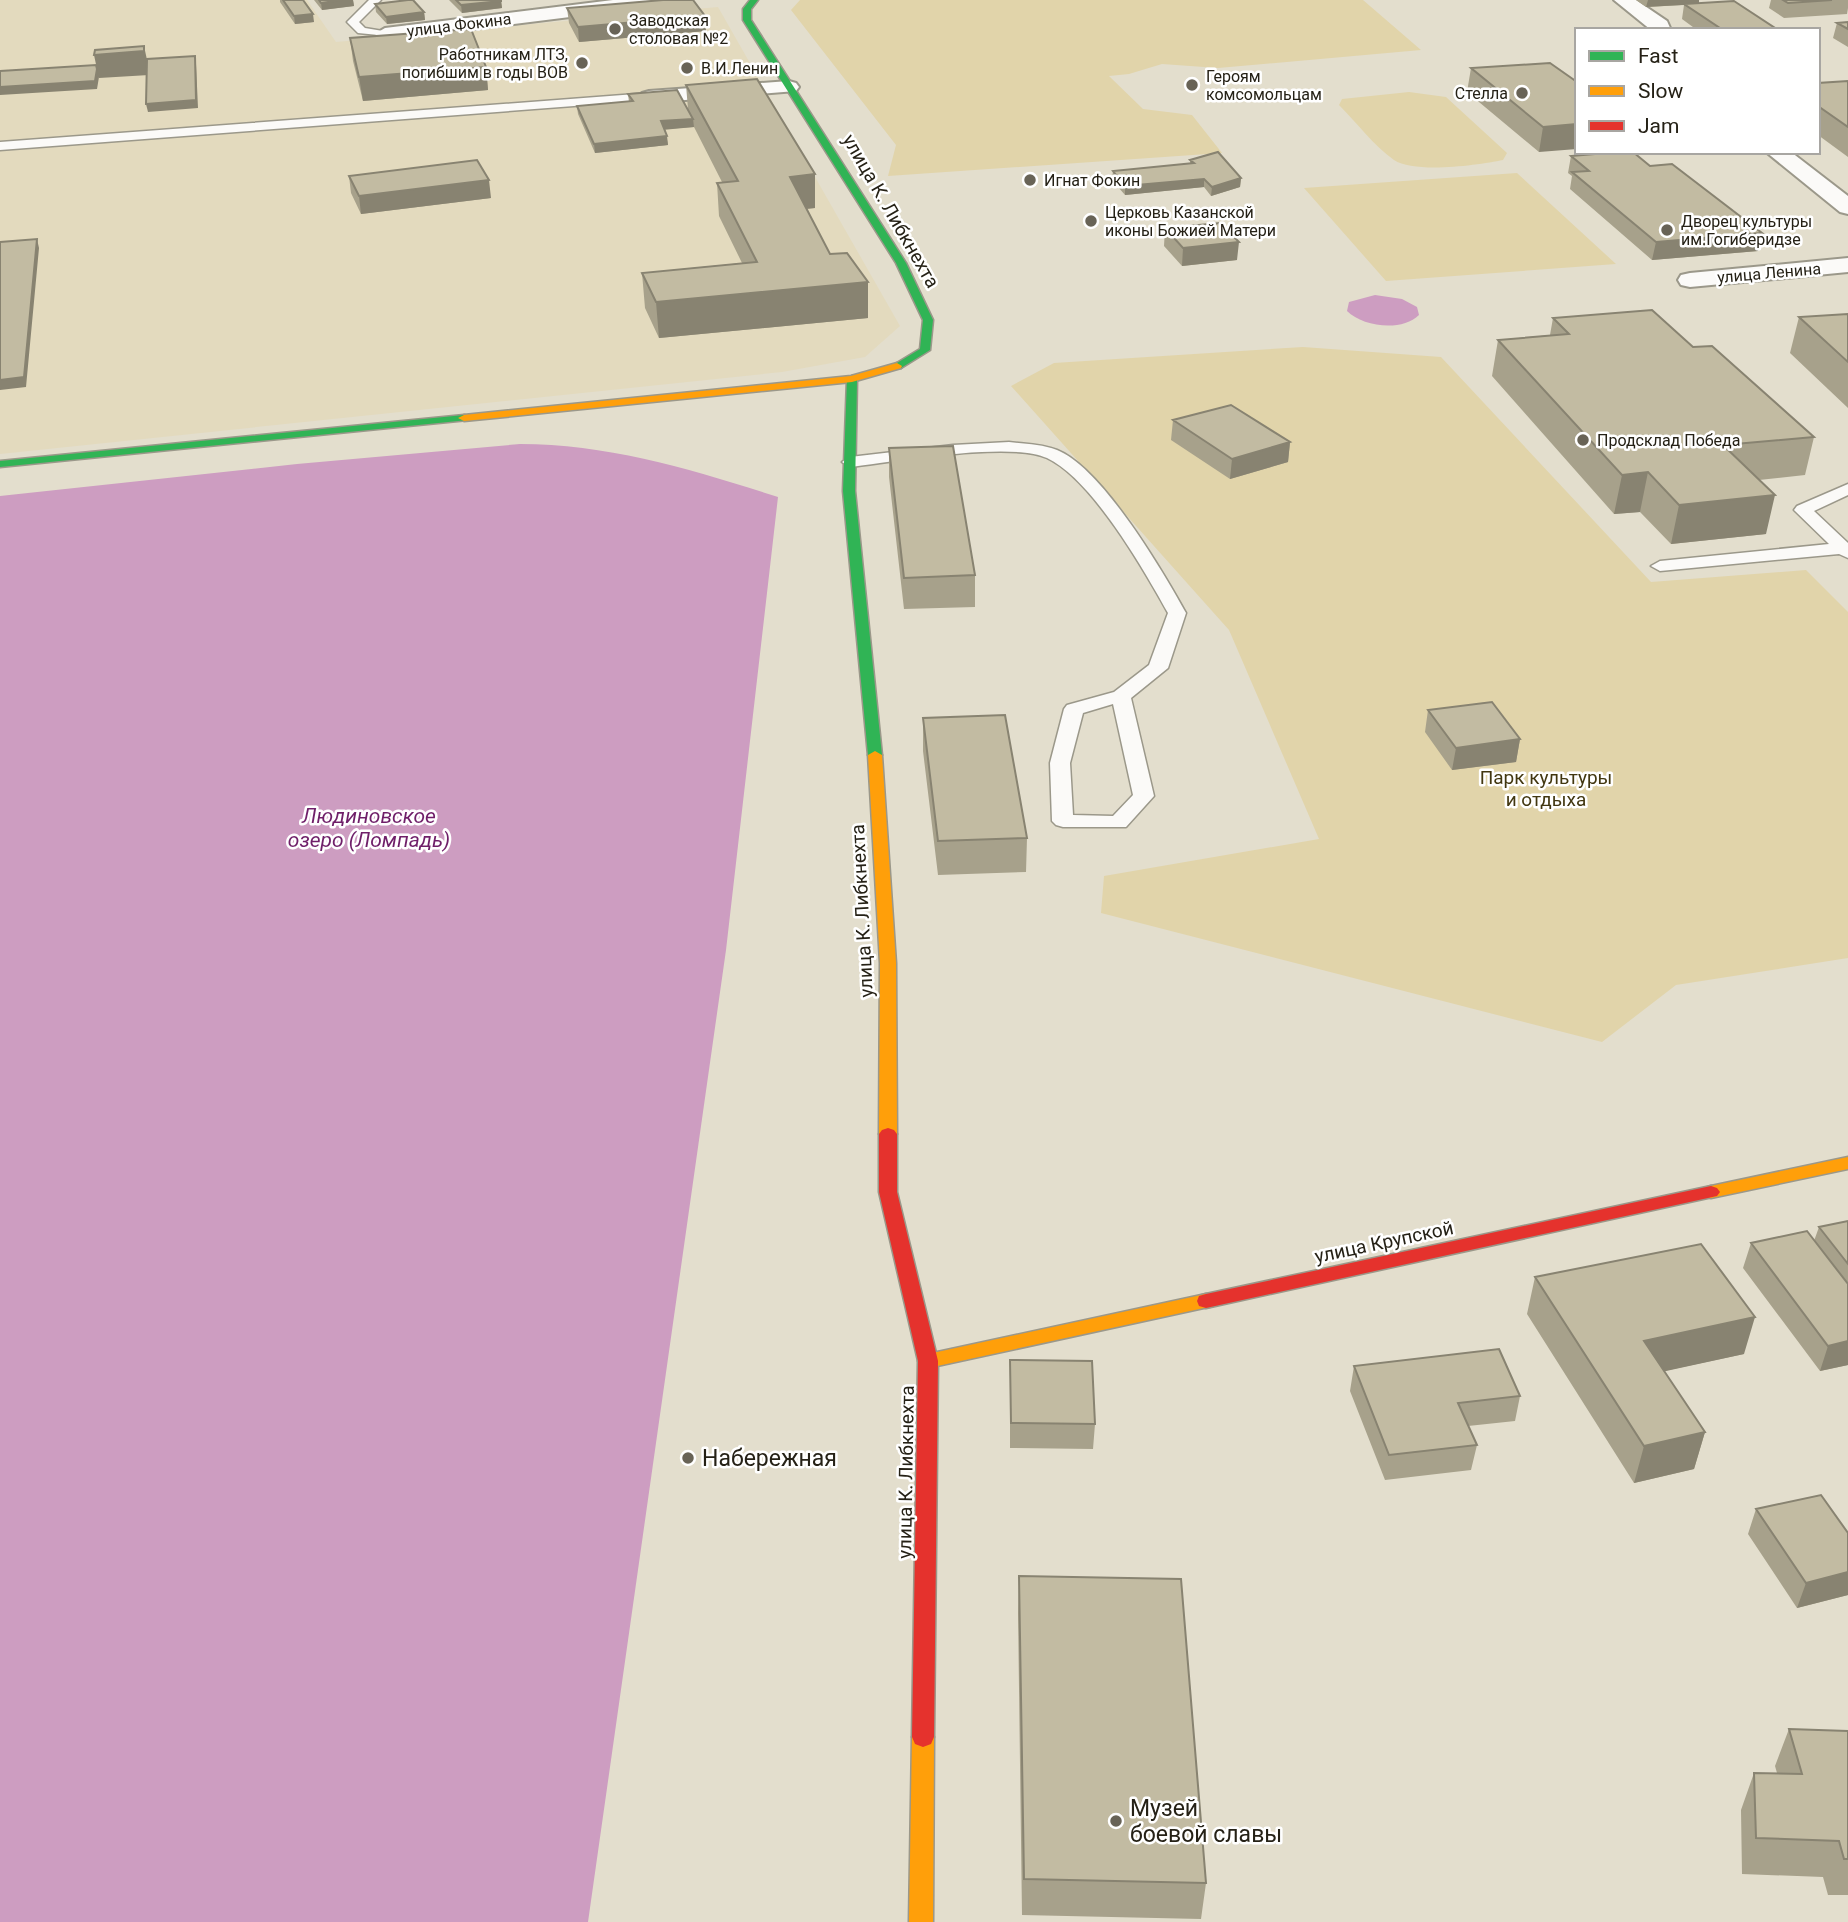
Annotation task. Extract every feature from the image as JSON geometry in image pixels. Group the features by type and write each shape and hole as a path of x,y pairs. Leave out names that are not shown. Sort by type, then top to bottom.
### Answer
{"street":[{"name":"улица Фокина","path":"385,34 658,0"},
{"name":"улица К. Либкнехта","path":"754,0 747,9 747,20 796,101 821,132 901,263 928,320 925,350 898,366 852,379 849,491 873,728 888,963 888,1192 928,1361 921,1922"},
{"path":"1623,0 1661,28"},
{"path":"649,97 789,87"},
{"path":"1780,154 1848,207"},
{"name":"улица Ленина","path":"1690,280 1848,265"},
{"path":"0,464 852,379"},
{"name":"улица Крупской","path":"928,1361 1848,1163"}],"lane":[{"path":"376,0 353,22 362,32 385,34"},
{"path":"0,146 649,97"},
{"path":"850,462 1012,446 1054,455 1088,482 1159,579 1177,613 1158,668 1121,696 1074,709 1060,763 1063,821 1119,823 1144,796 1121,696"},
{"path":"1846,551 1803,510 1848,489"},
{"path":"1660,566 1846,551"}],"shaded area":[{"path":"0,0 307,0 336,42 718,7 900,326 865,357 782,372 0,454"}],"green space":[{"path":"800,0 1363,0 1421,50 1218,68 1162,64 1129,74 1109,76 1143,109 1192,115 1222,153 888,176 896,145 791,10"},
{"path":"1409,92 1446,97 1507,153 1503,160 1447,167 1404,164 1394,160 1380,148 1339,105 1342,99"},
{"path":"1517,173 1616,264 1386,281 1304,188"},
{"name":"Парк культуры и отдыха","path":"1303,347 1441,357 1651,582 1806,570 1848,612 1848,958 1676,985 1602,1042 1101,913 1104,876 1319,839 1229,630 1011,386 1054,363"}],"water":[{"path":"1375,295 1402,299 1417,307 1419,315 1403,324 1383,325 1363,321 1347,311 1349,302"},
{"name":"Людиновское озеро (Ломпадь)","path":"520,444 586,448 651,460 778,497 726,950 588,1922 0,1922 0,496 297,464"}],"building":[{"path":"283,0 303,0 313,14 294,16"},
{"path":"319,0 342,0 321,3"},
{"path":"413,0 424,12 386,17 375,4"},
{"path":"456,0 501,0 501,1 461,5"},
{"path":"693,0 705,16 578,27 567,8"},
{"path":"1783,0 1832,0 1788,3"},
{"path":"1734,1 1775,28 1720,28 1684,4"},
{"path":"1848,22 1848,29 1837,23"},
{"path":"471,29 486,67 359,77 350,38"},
{"path":"144,46 144,51 94,55 95,50"},
{"path":"195,56 196,100 146,104 147,59"},
{"path":"1550,63 1575,81 1575,124 1543,127 1471,68"},
{"path":"96,65 95,81 0,87 0,71"},
{"path":"757,79 815,174 790,177 830,254 847,253 868,282 656,302 642,273 757,262 717,183 738,181 686,85"},
{"path":"1848,81 1848,127 1820,107 1820,83"},
{"path":"677,90 693,119 661,121 667,136 594,144 577,106 633,101 628,94"},
{"path":"1218,152 1241,178 1212,187 1204,179 1125,186 1113,171 1194,163 1190,160"},
{"path":"1635,154 1650,166 1672,164 1762,233 1656,242 1572,172 1589,171 1571,156"},
{"path":"477,160 489,180 359,196 349,176"},
{"path":"1220,223 1239,242 1183,248 1165,228"},
{"path":"37,239 24,377 0,380 0,242"},
{"path":"1652,310 1693,347 1712,346 1814,437 1723,445 1775,495 1679,505 1648,472 1622,475 1498,340 1569,334 1553,318"},
{"path":"1848,314 1848,362 1799,317"},
{"path":"1231,405 1290,442 1232,459 1173,420"},
{"path":"953,446 975,575 904,578 889,448"},
{"path":"1492,702 1520,739 1456,748 1428,710"},
{"path":"1005,715 1027,838 938,841 923,718"},
{"path":"1848,1221 1848,1264 1819,1227"},
{"path":"1807,1231 1848,1284 1848,1341 1828,1346 1751,1243"},
{"path":"1701,1244 1755,1317 1644,1341 1705,1432 1644,1446 1535,1277"},
{"path":"1499,1349 1520,1396 1458,1403 1477,1445 1389,1455 1354,1366"},
{"path":"1010,1360 1092,1361 1095,1424 1011,1423"},
{"path":"1821,1495 1848,1533 1848,1572 1806,1583 1756,1509"},
{"path":"1019,1576 1181,1579 1206,1883 1024,1879"},
{"path":"1789,1729 1848,1731 1848,1859 1844,1859 1839,1841 1756,1838 1754,1773 1802,1774"}],"traffic: fast":[{"path":"754,0 747,9 747,20 901,263 928,320 925,350 897,366"},
{"path":"852,379 849,491 875,755"},
{"path":"0,464 464,418"}],"traffic: slow":[{"path":"464,418 852,379 897,366"},
{"path":"875,755 888,963 888,1134"},
{"path":"1711,1192 1848,1163"},
{"path":"928,1361 1206,1301"},
{"path":"921,1922 923,1737"}],"traffic: jam":[{"path":"888,1134 888,1192 928,1361 923,1737"},
{"path":"1206,1301 1711,1192"}],"place":[{"name":"Заводская столовая №2","path":"615,29"},
{"name":"Работникам ЛТЗ, погибшим в годы ВОВ","path":"582,63"},
{"name":"В.И.Ленин","path":"687,68"},
{"name":"Героям комсомольцам","path":"1192,85"},
{"name":"Стелла","path":"1522,93"},
{"name":"Игнат Фокин","path":"1030,180"},
{"name":"Церковь Казанской иконы Божией Матери","path":"1091,221"},
{"name":"Дворец культуры им.Гогиберидзе","path":"1667,230"},
{"name":"Продсклад Победа","path":"1583,440"},
{"name":"Набережная","path":"688,1458"},
{"name":"Музей боевой славы","path":"1116,1821"}]}
